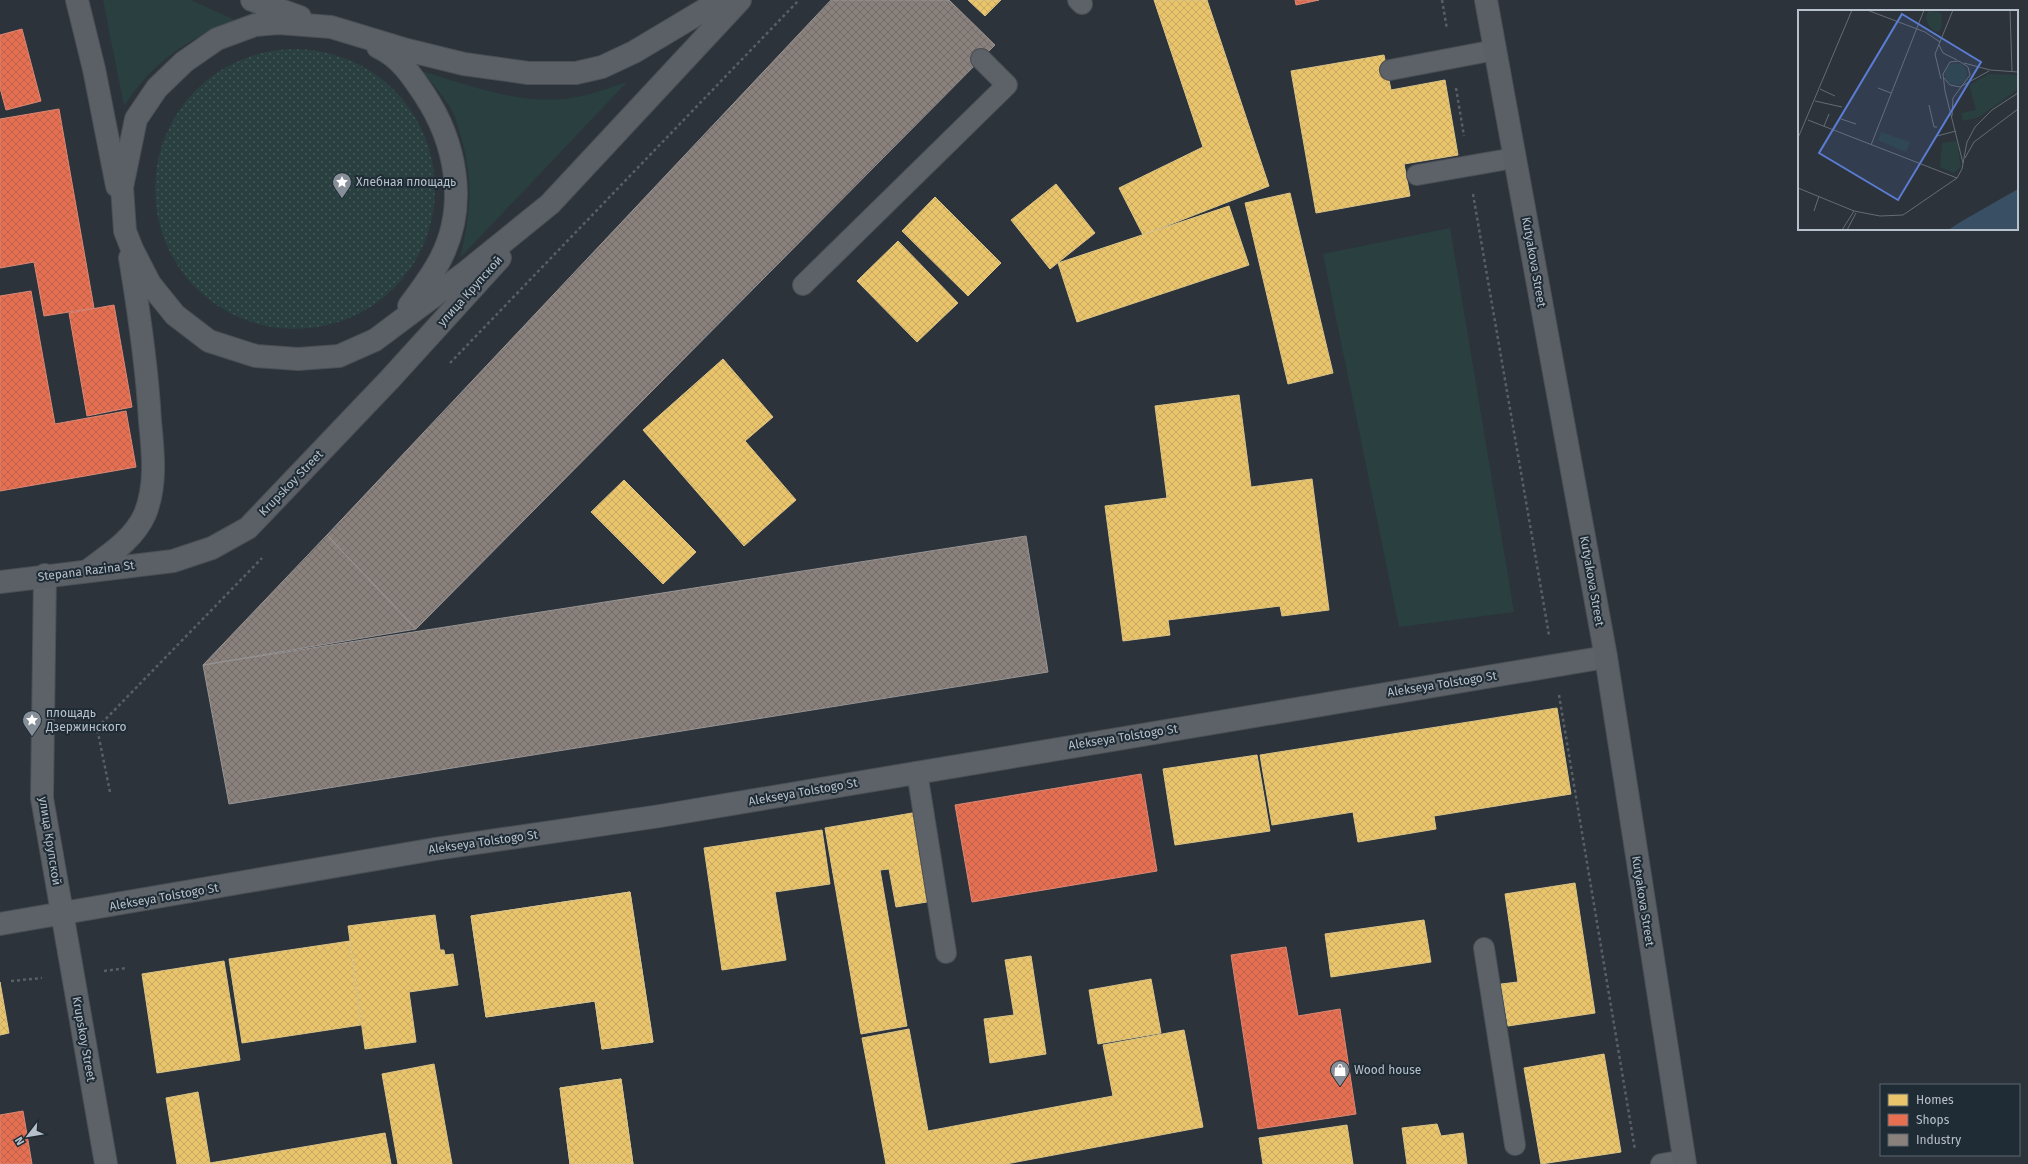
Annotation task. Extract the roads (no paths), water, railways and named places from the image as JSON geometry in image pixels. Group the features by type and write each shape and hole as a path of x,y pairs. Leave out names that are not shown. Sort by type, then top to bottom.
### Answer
{"main road":[{"path":"77,0 108,135 125,231 148,392 153,472 144,514 134,531 121,546 89,570"},
{"path":"252,0 331,27 407,50 464,64 528,73 576,73 602,67 634,52 721,0"},
{"path":"375,340 407,309 424,286 441,258 452,226 457,192 453,159 443,127 406,67 382,49 331,27 279,23 255,25 217,39 184,62 157,88 136,120 125,167 122,187 125,231 132,249 150,284 175,315 209,341 256,356 298,359 339,356 375,340 466,272 550,204 740,0"},
{"name":"Kutyakova Street","path":"1486,0 1606,657 1685,1162"},
{"name":"Krupskoy Street","path":"173,561 212,548 248,528 390,378 550,204"},
{"name":"Stepana Razina St","path":"0,582 173,561"}],"street":[{"name":"улица Крупской","path":"46,576 42,798 62,914"},
{"name":"Alekseya Tolstogo St","path":"0,924 436,849 660,816 1606,657"},
{"name":"Krupskoy Street","path":"62,914 106,1164"}],"lane":[{"path":"1390,70 1495,50"},
{"path":"803,285 1007,85 981,60"},
{"path":"1417,175 1514,158"},
{"path":"917,772 946,953"},
{"path":"1484,948 1516,1145"},
{"path":"1661,1164 1685,1162"}],"place":[{"name":"Хлебная площадь","path":"342,199"},
{"name":"площадь Дзержинского","path":"32,737"},
{"name":"Wood house","path":"1340,1087"}]}
